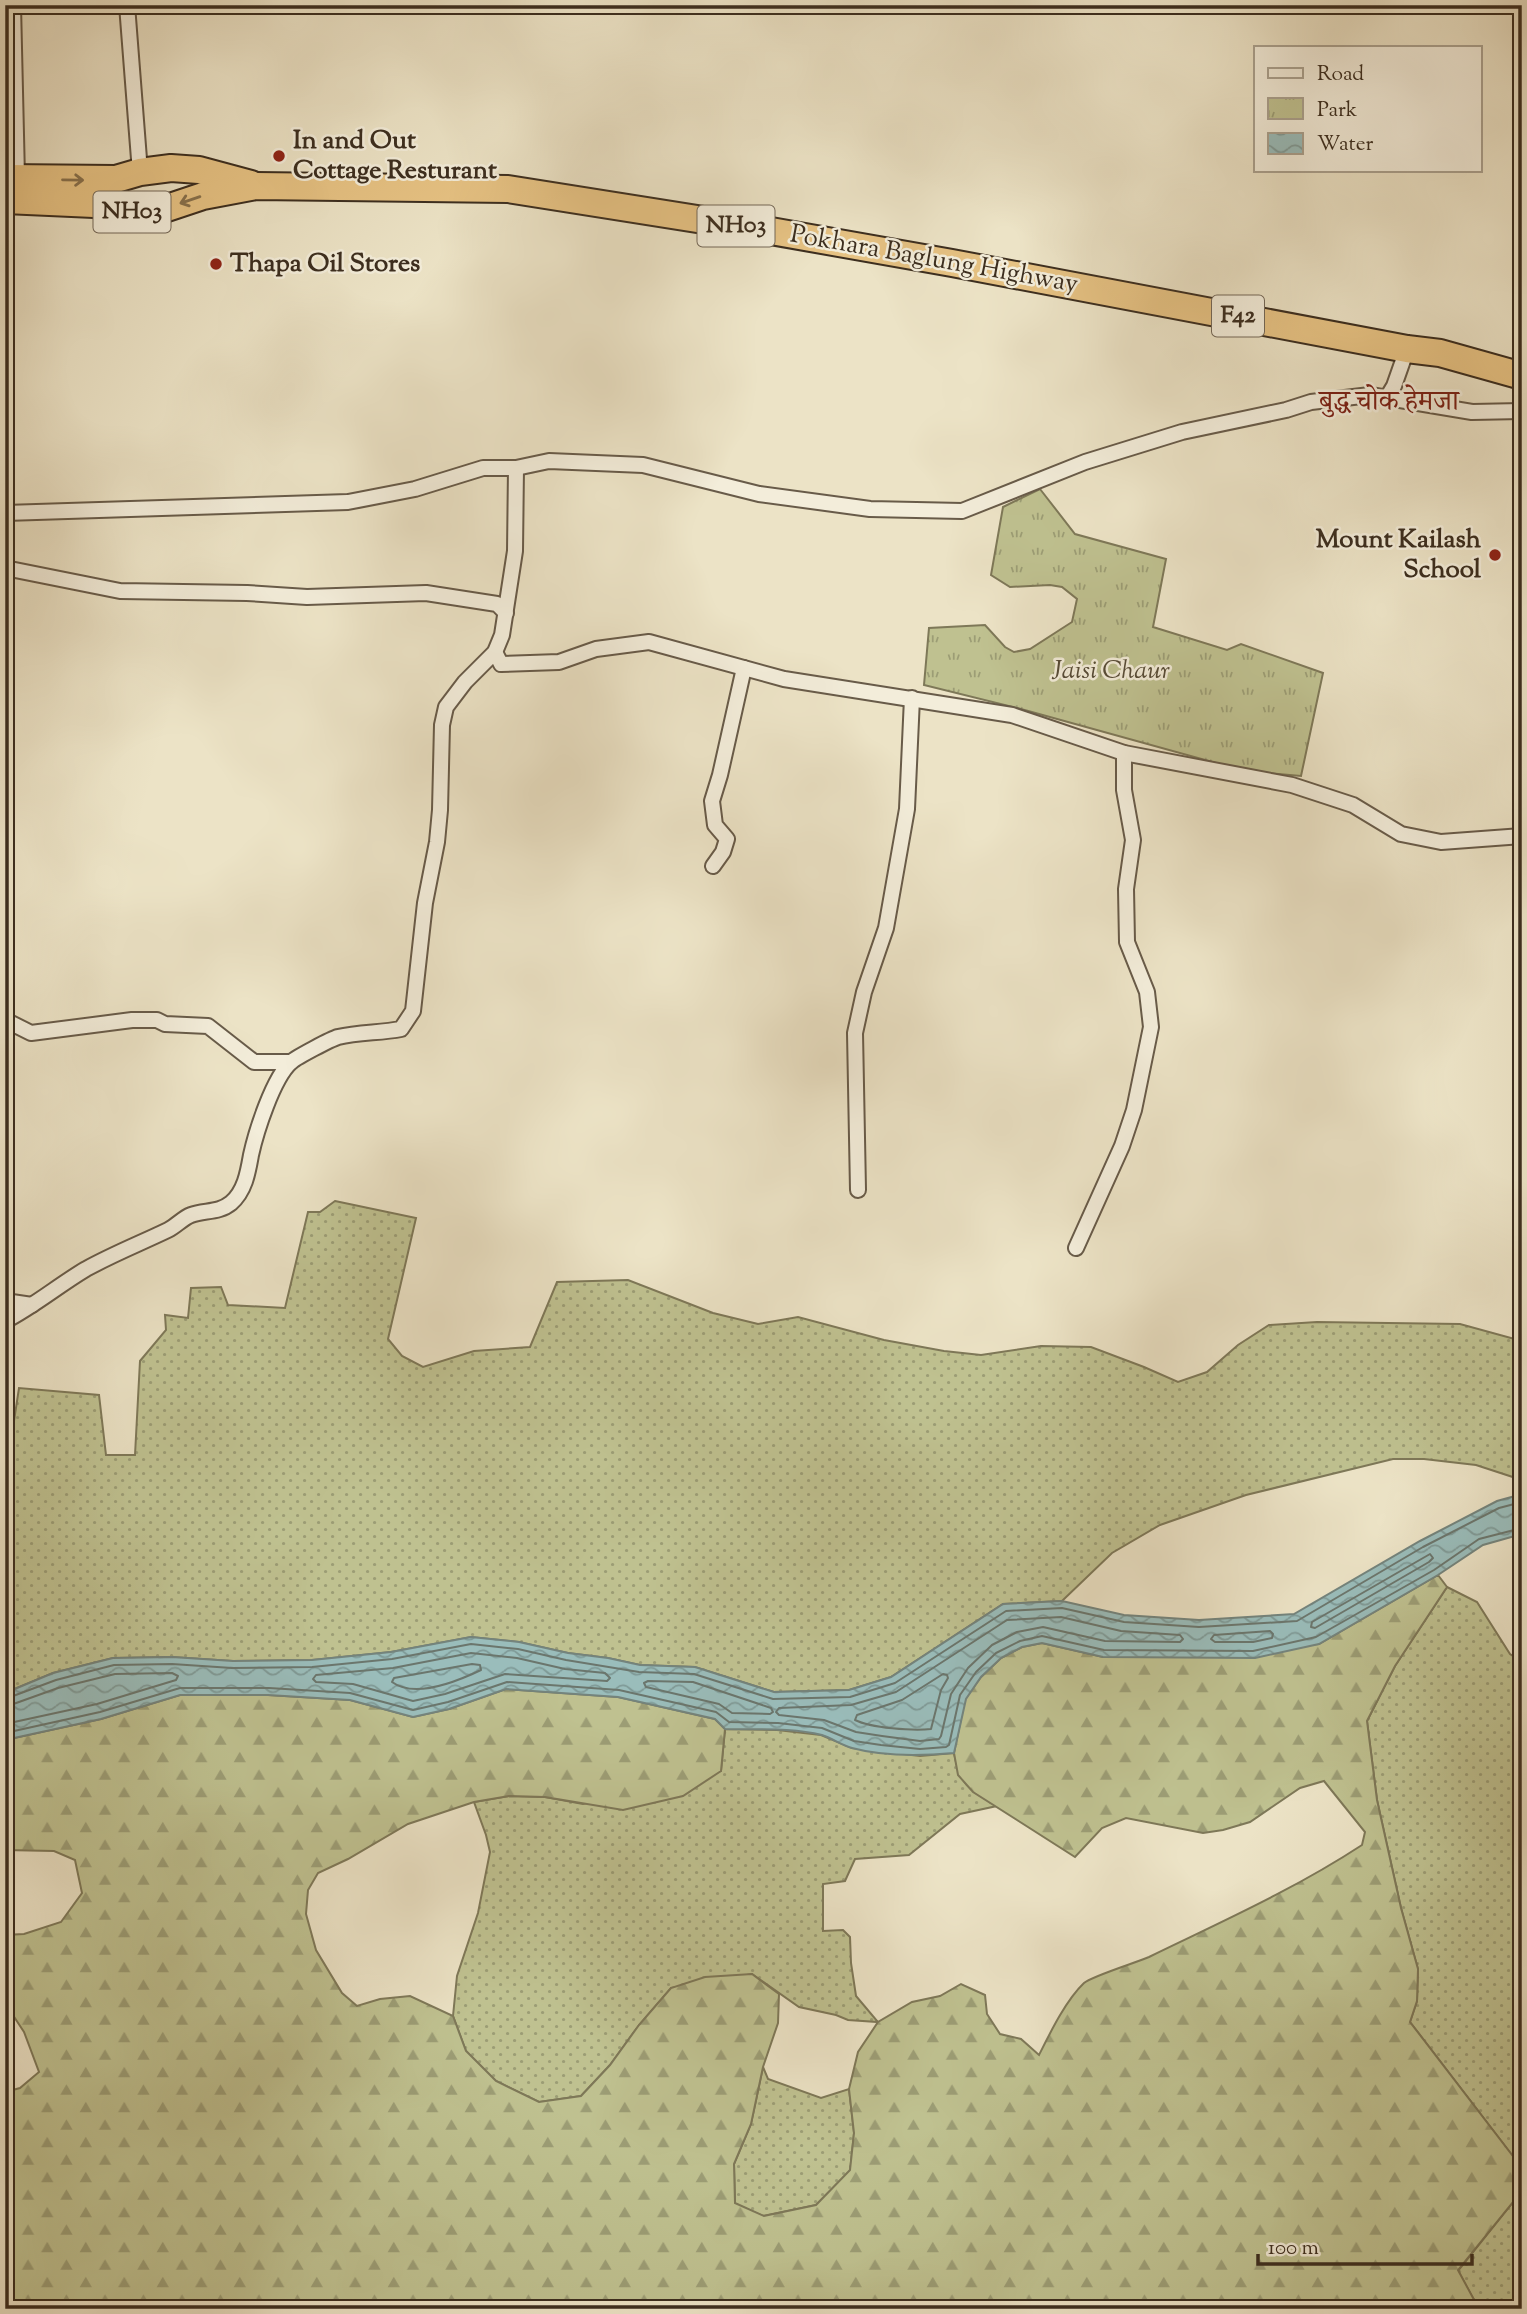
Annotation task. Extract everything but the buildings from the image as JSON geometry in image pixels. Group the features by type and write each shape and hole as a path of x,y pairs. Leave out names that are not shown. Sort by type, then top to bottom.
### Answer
{"highway":[{"name":"Pokhara Baglung Highway","path":"9,185 116,179 140,172 171,168 200,170 256,186"},
{"name":"Pokhara Baglung Highway","path":"9,185 133,212 167,208 203,196 256,186 508,190 754,228 952,263 1440,353 1522,376"}],"street":[{"path":"9,185 13,5"},
{"path":"127,5 140,172"},
{"path":"1388,396 1407,349"},
{"path":"5,513 348,502 415,489 483,468 516,468 549,461 643,465 759,495 870,509 962,512 1085,462 1182,432 1286,410 1311,402 1370,395 1472,412 1522,411"},
{"path":"5,1321 89,1268 172,1228 190,1215 221,1210 237,1197 246,1181 262,1116 280,1078 291,1062 335,1038 367,1031 387,1032 401,1029 413,1012 425,902 440,810 442,725 446,707 465,682 495,652 502,635 515,551 516,468"},
{"path":"5,568 120,591 307,597 426,593 497,604 506,613"},
{"path":"495,652 501,664 559,662 596,649 649,642 784,679 1012,715 1124,754 1292,785 1353,805 1401,834 1441,842 1522,836"},
{"path":"713,866 727,839 715,825 712,801 744,668"},
{"path":"859,1190 855,1033 864,992 886,928 907,809 912,698"},
{"path":"1076,1248 1122,1146 1134,1110 1151,1027 1147,992 1127,942 1126,889 1133,839 1124,790 1124,754"},
{"path":"5,1020 31,1032 132,1020 208,1026 254,1062 291,1062"},
{"path":"5,1301 32,1305"}],"green space":[{"name":"Jaisi Chaur","path":"1040,489 1075,534 1166,559 1153,627 1227,650 1241,644 1323,673 1301,776 1245,771 924,685 929,628 985,625 1005,647 1014,652 1030,649 1072,622 1077,599 1062,587 1010,587 991,575 1003,507"},
{"path":"335,1201 416,1218 388,1339 402,1356 423,1367 474,1351 530,1347 557,1282 628,1280 713,1313 758,1324 798,1317 884,1340 944,1351 981,1355 1041,1346 1091,1347 1178,1382 1207,1372 1238,1345 1269,1325 1317,1322 1460,1324 1522,1341 1522,1480 1476,1465 1424,1459 1393,1459 1246,1495 1160,1525 1112,1553 1062,1601 1003,1604 891,1677 849,1690 774,1692 695,1667 640,1665 519,1642 471,1637 391,1652 312,1660 113,1658 53,1673 5,1693 5,1446 10,1447 19,1388 99,1395 106,1455 135,1455 140,1361 166,1330 165,1315 188,1318 191,1288 221,1287 228,1305 285,1308 308,1212 320,1212"},
{"path":"1438,1575 1447,1587 1395,1666 1367,1721 1377,1800 1401,1908 1418,1969 1417,2001 1410,2022 1522,2168 1522,2191 1458,2270 1479,2309 5,2309 5,2092 20,2088 39,2072 24,2032 5,2003 5,1935 24,1934 61,1922 82,1893 75,1860 54,1851 5,1850 5,1740 101,1719 180,1695 268,1695 350,1700 413,1717 449,1709 506,1689 618,1697 715,1719 725,1729 721,1771 683,1796 623,1810 545,1797 509,1796 474,1802 408,1824 318,1873 308,1890 306,1914 316,1950 342,1993 357,2006 380,1999 410,1996 453,2016 466,2051 496,2081 539,2102 581,2096 610,2065 639,2025 671,1988 705,1977 752,1974 779,1994 778,2023 763,2067 751,2124 734,2164 735,2203 764,2216 816,2205 850,2170 854,2133 849,2089 858,2052 878,2022 912,2002 940,1996 961,1984 985,1995 987,2014 1000,2034 1021,2039 1039,2055 1065,2007 1084,1983 1149,1957 1230,1918 1284,1891 1362,1845 1365,1832 1324,1781 1300,1788 1250,1822 1223,1830 1203,1833 1126,1818 1102,1828 1075,1857 973,1792 958,1775 954,1753 965,1699 981,1677 1001,1658 1022,1647 1042,1643 1103,1657 1319,1644"},
{"path":"1447,1587 1477,1602 1510,1654 1522,1662 1522,2168 1410,2022 1417,2001 1418,1969 1401,1908 1377,1800 1367,1721 1395,1666"},
{"path":"725,1729 777,1730 821,1735 852,1748 920,1756 954,1753 963,1780 980,1796 997,1806 960,1814 909,1855 855,1859 845,1881 823,1884 823,1931 843,1930 850,1937 856,1996 878,2022 848,2020 799,2007 752,1974 671,1988 639,2025 610,2065 581,2096 539,2102 496,2081 466,2051 453,2016 457,1976 478,1913 490,1852 474,1802 509,1796 545,1797 583,1804 721,1771"},
{"path":"763,2067 768,2079 821,2098 849,2089 854,2133 850,2171 816,2205 763,2216 735,2204 734,2164 751,2124"},
{"path":"1522,2191 1522,2309 1479,2309 1458,2271"}],"water":[{"path":"1522,1494 1522,1534 1483,1545 1438,1575 1319,1644 1255,1658 1103,1657 1042,1643 1022,1647 1001,1658 981,1677 966,1699 954,1753 877,1753 852,1748 810,1732 725,1729 715,1719 618,1697 506,1689 449,1709 413,1717 350,1700 268,1695 180,1695 101,1719 5,1740 5,1693 53,1673 113,1658 312,1660 391,1652 471,1637 519,1642 640,1665 695,1667 774,1692 849,1690 891,1677 1003,1604 1062,1601 1124,1615 1199,1620 1294,1614 1420,1541 1497,1501"}],"place":[{"name":"In and Out Cottage Resturant","path":"279,156"},
{"name":"Thapa Oil Stores","path":"216,264"},
{"name":"Mount Kailash School","path":"1495,555"}],"district":[{"name":"बुद्ध चोक हेमजा","path":"1389,403"}]}
